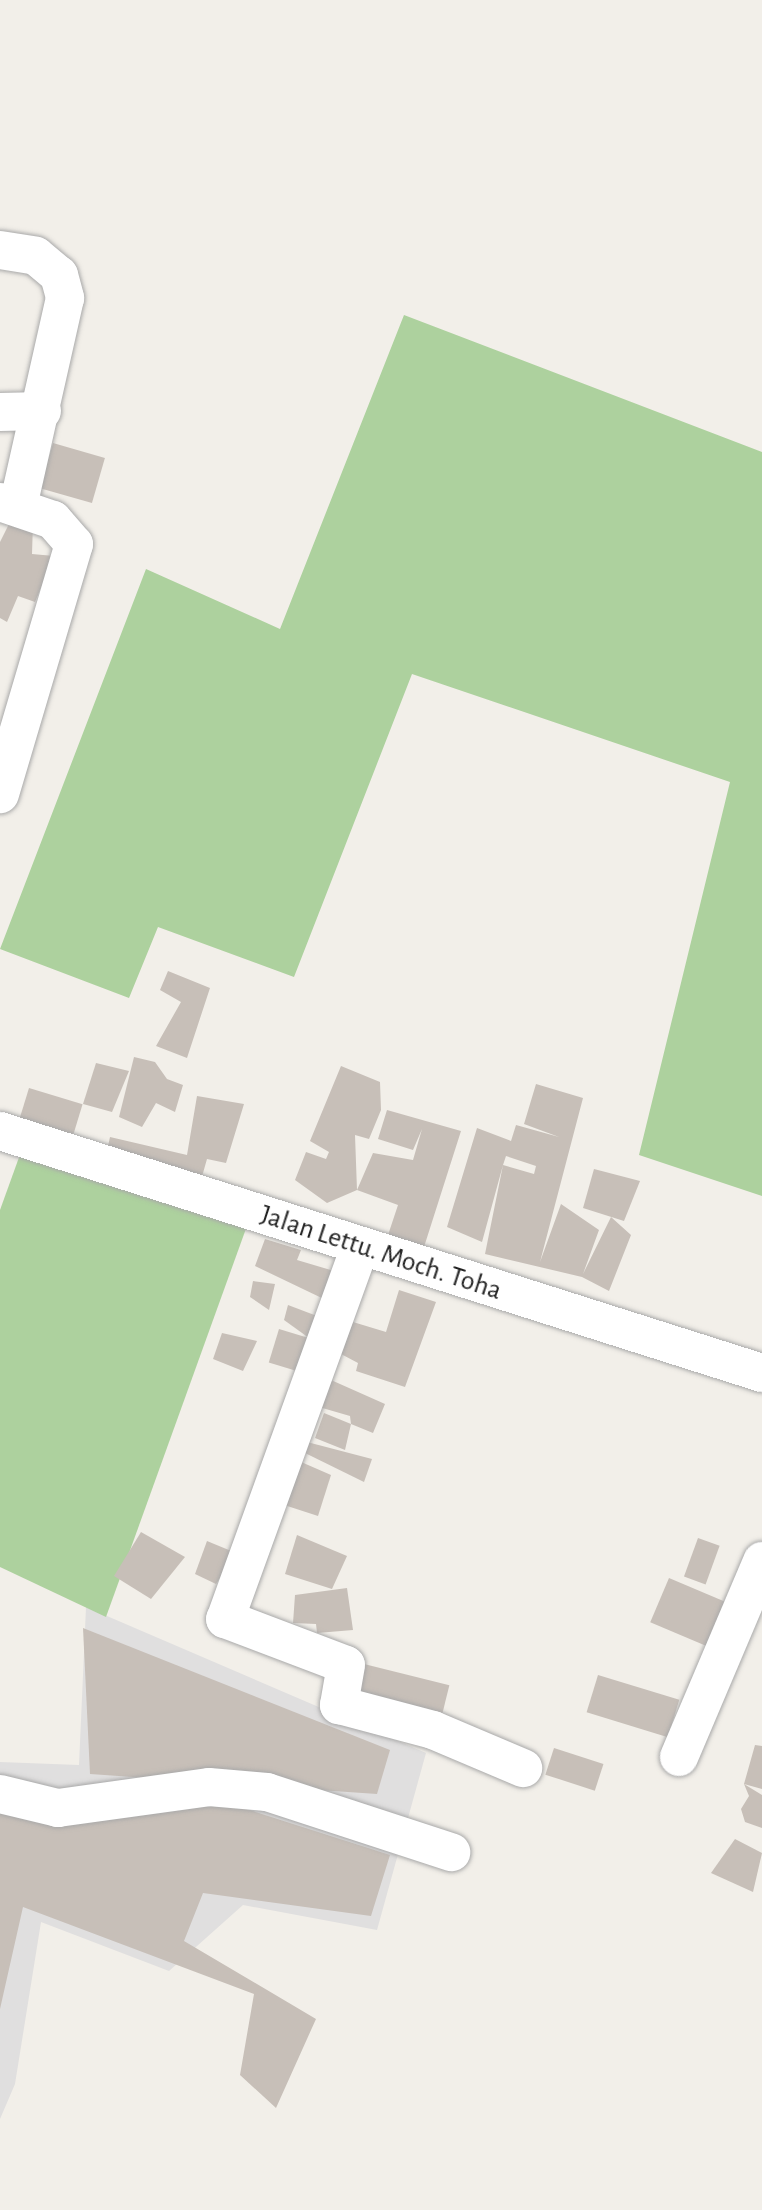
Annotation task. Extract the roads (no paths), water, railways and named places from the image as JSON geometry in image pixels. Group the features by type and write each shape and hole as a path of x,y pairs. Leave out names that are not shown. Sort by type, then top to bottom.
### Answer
{"street":[{"path":"0,250 36,256 62,287 42,411 9,504 67,529 74,544 0,794"},
{"path":"0,412 42,411"},
{"name":"Jalan Lettu. Moch. Toha","path":"3,1142 360,1247 762,1373"},
{"path":"360,1247 225,1619 346,1665 339,1705 433,1730 523,1768"},
{"path":"679,1757 762,1561"},
{"path":"0,1794 58,1808 209,1787 267,1792 451,1852"}]}
